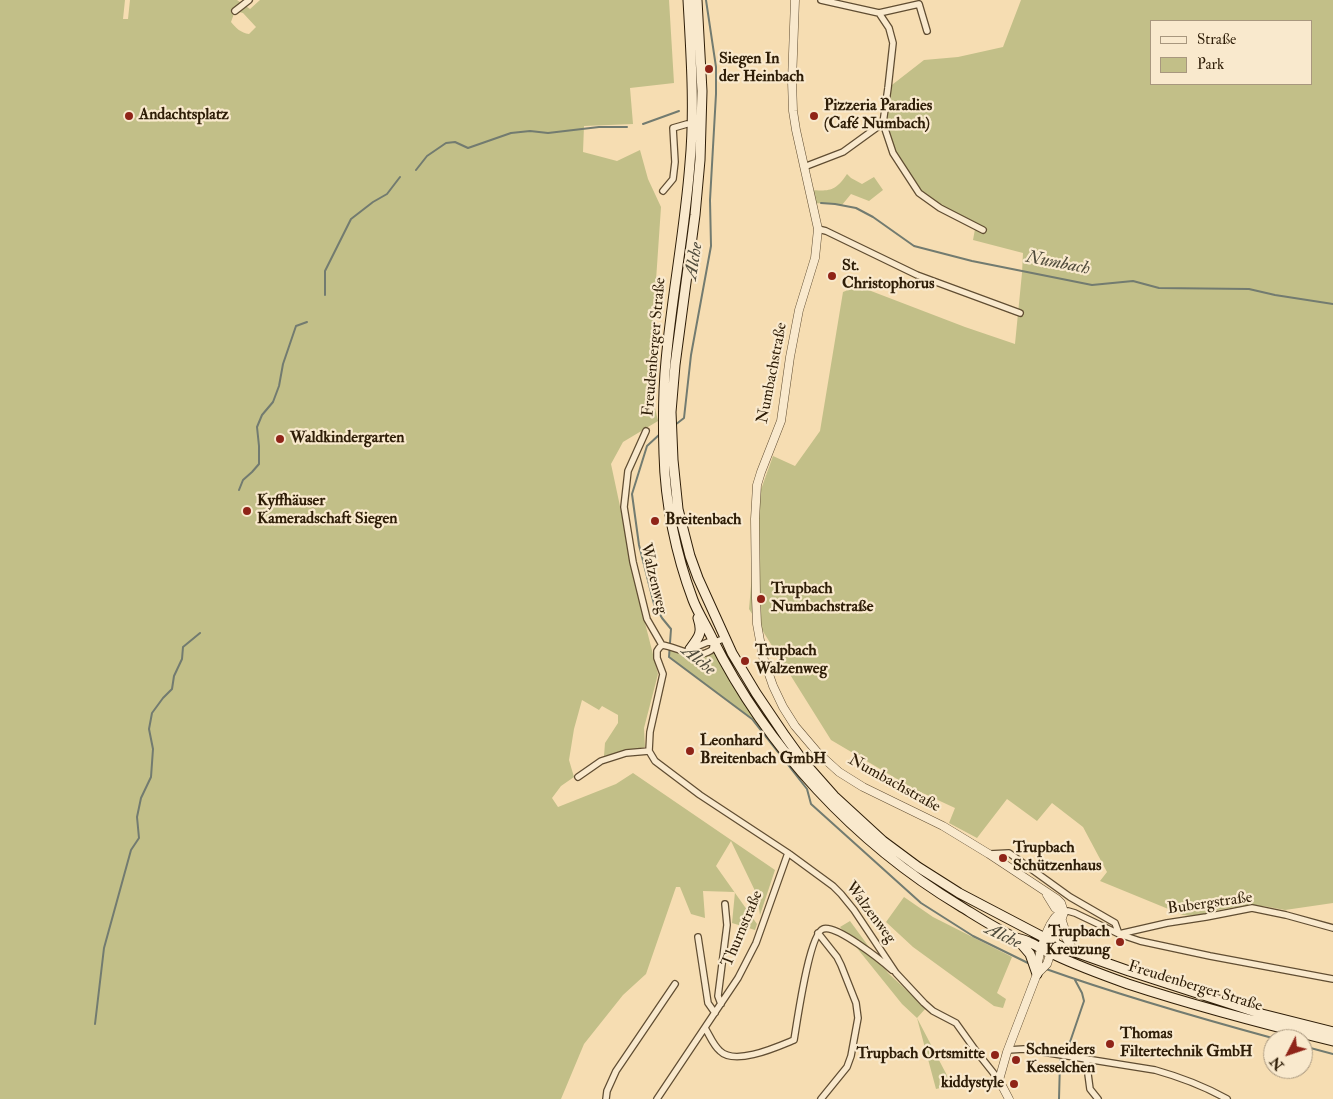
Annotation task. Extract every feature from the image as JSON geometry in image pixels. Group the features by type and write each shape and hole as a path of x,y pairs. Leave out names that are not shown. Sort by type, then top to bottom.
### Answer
{"main road":[{"name":"Freudenberger Straße","path":"688,0 692,70 691,159 686,213 666,362 668,430 678,509 690,556 732,653 752,687 785,736 817,778 850,812 883,841 938,880 968,898 1064,948 1244,1008 1333,1032"},
{"name":"Freudenberger Straße","path":"697,0 702,91 700,160 695,215 664,459 670,511 682,564 694,603 739,685 778,742 812,783 844,817 878,848 933,889 980,918 1014,937 1030,942 1050,954 1126,983 1216,1011 1333,1042"},
{"path":"689,650 699,637 701,626 694,603"},
{"path":"1014,937 1035,961 1037,974"}],"street":[{"path":"235,10 249,0"},
{"name":"Numbachstraße","path":"795,0 792,98 796,130 818,230 815,258 797,320 781,420 761,472 758,485 755,520 756,598 757,624 762,657 783,707 795,726 818,753 839,772 937,823 989,854 1062,903 1064,912"},
{"path":"821,0 879,13 919,4 927,31"},
{"path":"879,13 889,28 892,43 883,123 893,153 919,193 940,208 983,230"},
{"path":"804,167 842,152 883,123"},
{"path":"664,191 673,179 675,162 673,128 692,124"},
{"path":"818,230 826,231 930,280 1020,313"},
{"name":"Walzenweg","path":"646,431 628,471 624,507 633,562 647,619 662,645"},
{"path":"578,778 601,761 626,753 649,751 650,732 663,674 657,658 658,648 662,645 689,650 708,642 715,643 725,638"},
{"path":"689,650 692,654 708,652 715,643"},
{"name":"Walzenweg","path":"649,751 659,765 700,795 788,853 842,894 896,973 933,1011 956,1023 999,1080"},
{"name":"Thurnstraße","path":"657,1099 738,978 756,943 788,853"},
{"path":"989,854 1009,853 1070,897 1115,923 1118,934"},
{"path":"721,1004 718,996 727,925 725,904"},
{"name":"Bubergstraße","path":"1118,934 1252,908 1333,928"},
{"path":"1009,1099 999,1080 1008,1050 1037,974 1046,964 1050,954 1049,940 1054,918 1064,912"},
{"path":"1035,961 1062,921 1064,912"},
{"name":"Freudenberger Straße","path":"1064,912 1075,913 1118,934 1140,942 1333,979"},
{"path":"1062,921 1066,938 1074,951"},
{"path":"705,1028 719,1050 730,1057 758,1053 794,1040 810,953 818,933 822,929 827,929 844,936 863,946 896,973"},
{"path":"818,933 841,965 856,1003 858,1018 857,1030 847,1067 821,1099"},
{"name":"Thurnstraße","path":"698,937 708,1003 715,1013"},
{"path":"606,1099 607,1091 616,1071 675,984"},
{"path":"1008,1050 1024,1049 1155,1070 1211,1090 1227,1099"},
{"path":"1086,1059 1090,1089 1098,1099"}],"green space":[{"path":"0,0 125,0 123,19 128,19 130,0 237,0 250,9 260,0 669,0 674,83 630,88 633,124 584,126 583,152 617,161 640,150 648,179 661,207 649,383 658,421 623,442 611,464 644,619 658,674 644,728 645,747 604,756 605,743 618,723 618,715 602,706 599,710 582,700 574,729 569,760 574,777 561,786 552,798 558,807 616,784 633,773 775,870 760,915 757,895 731,841 716,866 734,892 703,891 705,918 691,914 680,887 676,887 646,974 623,995 584,1044 561,1099 0,1099","holes":["235,11 243,13 256,27 249,34 239,30 231,22"]},
{"path":"1021,0 1333,0 1333,903 1285,910 1263,906 1236,907 1213,911 1206,917 1183,915 1100,881 1107,872 1083,827 1052,803 1037,821 1007,799 977,838 949,823 955,808 914,789 831,740 749,609 759,495 773,456 795,466 820,431 843,292 858,286 1015,344 1023,253 973,240 975,229 981,230 919,193 893,153 883,123 888,88 924,60 958,57 1003,47"},
{"path":"847,174 862,184 874,177 883,190 869,201 851,194 842,205 813,204 810,190 831,189 839,184"},
{"path":"715,643 739,685 807,789 752,719 669,657 669,646 680,650 708,652"},
{"path":"735,893 757,924 755,930 732,923"},
{"path":"904,897 933,917 1012,957 997,993 1006,999 1003,1008 994,1006 913,947 886,922"},
{"path":"850,921 888,973 926,1008 917,1018 902,1004 840,927"},
{"path":"917,1018 952,1085 936,1089"}],"waterway":[{"name":"Alche","path":"675,425 684,418 691,355 711,246 710,200 716,67 706,0"},
{"path":"643,124 679,111"},
{"path":"416,170 427,156 446,143 455,142 468,148 511,133 530,131 548,133 599,127 627,127"},
{"path":"325,295 325,271 351,219 387,194 400,177"},
{"name":"Numbach","path":"821,203 856,208 873,217 914,246 972,261 1092,285 1133,281 1159,288 1249,289 1333,304"},
{"path":"239,490 243,480 259,464 257,427 262,415 273,402 296,326 307,322"},
{"name":"Alche","path":"660,434 647,446 632,494 639,545 654,604 671,629 669,657 752,719 807,789 811,804 921,903 973,936 1030,964"},
{"path":"95,1024 104,948 131,850 139,838 137,817 141,798 151,777 153,749 149,729 152,713 172,689 174,676 182,659 183,647 200,633"},
{"name":"Alche","path":"1046,969 1161,1006 1263,1035"},
{"path":"1059,1099 1060,1061 1070,1042 1084,1001 1075,980"},
{"name":"Alche","path":"1313,1049 1333,1054"}],"place":[{"name":"Siegen In der Heinbach","path":"709,69"},
{"name":"Andachtsplatz","path":"129,116"},
{"name":"Pizzeria Paradies (Café Numbach)","path":"814,116"},
{"name":"St. Christophorus","path":"832,276"},
{"name":"Waldkindergarten","path":"280,439"},
{"name":"Kyffhäuser Kameradschaft Siegen","path":"247,511"},
{"name":"Breitenbach","path":"655,521"},
{"name":"Trupbach Numbachstraße","path":"761,599"},
{"name":"Trupbach Walzenweg","path":"745,661"},
{"name":"Leonhard Breitenbach GmbH","path":"690,751"},
{"name":"Trupbach Schützenhaus","path":"1003,858"},
{"name":"Trupbach Kreuzung","path":"1120,942"},
{"name":"Thomas Filtertechnik GmbH","path":"1110,1044"},
{"name":"Trupbach Ortsmitte","path":"995,1055"},
{"name":"Schneiders Kesselchen","path":"1016,1060"},
{"name":"kiddystyle","path":"1014,1084"}]}
